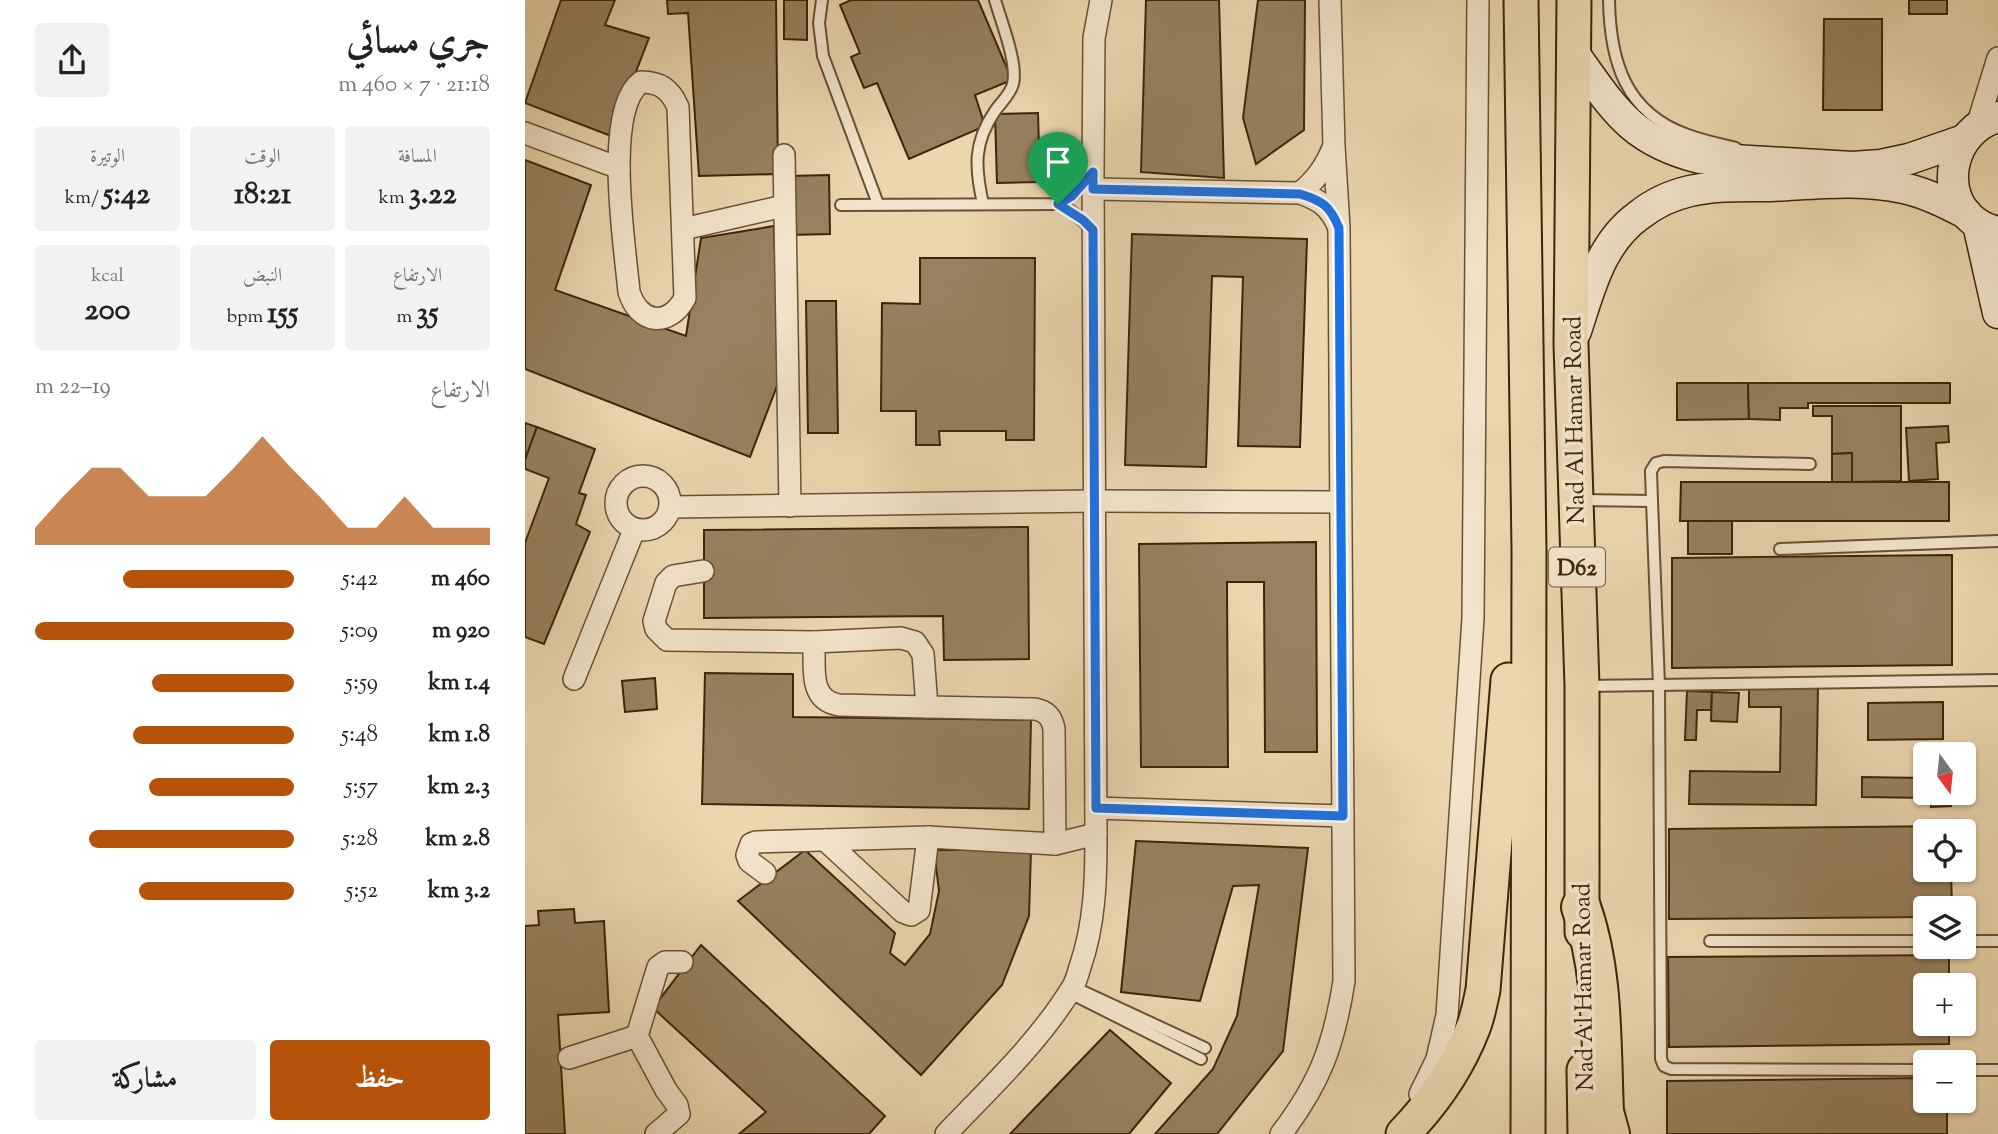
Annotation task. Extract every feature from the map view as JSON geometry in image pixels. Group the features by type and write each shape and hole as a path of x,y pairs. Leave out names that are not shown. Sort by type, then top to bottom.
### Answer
{"highway":[{"path":"1581,907 1595,960 1604,1112 1610,1134"}],"main road":[{"name":"Nad Al Hamar Road","path":"1521,0 1529,550 1528,1134"},
{"name":"Nad Al Hamar Road","path":"1574,0 1571,344 1582,686 1581,907 1585,1134"},
{"path":"1403,1134 1427,1107 1457,1060 1473,1028 1483,990 1509,654 1529,550"}],"street":[{"path":"1084,0 1094,38"},
{"path":"946,1134 1054,1017 1071,990 1085,952 1093,916 1096,834 1094,38 1101,0"},
{"path":"1281,1134 1302,1107 1323,1067 1338,1025 1345,981 1339,228 1330,0"},
{"path":"1397,1134 1429,1079 1444,1038 1447,1014 1473,618 1478,0"},
{"path":"1575,55 1615,111 1633,128 1653,142 1700,158 1852,167 1881,165 1927,154 1979,128"},
{"path":"1998,58 1979,128 1954,157 1952,177 1956,197 1981,224 1998,313"},
{"path":"641,82 653,82 664,87 673,96 678,107 685,298 679,309 668,317 655,318 642,314 633,304 629,292 619,168 622,119 632,88 641,82"},
{"path":"525,133 619,168"},
{"path":"1300,194 1315,180 1334,146"},
{"path":"784,155 790,506"},
{"path":"1093,181 1300,194 1318,199 1332,211 1339,228"},
{"path":"1571,344 1599,262 1616,237 1645,211 1662,201 1690,191 1720,187 1879,184 1924,194 1981,224"},
{"path":"683,229 785,206"},
{"path":"652,477 660,481 670,498 671,507 667,516 653,529 634,530 619,518 615,500 619,490 633,478 652,477"},
{"path":"671,507 1095,501 1340,502"},
{"path":"574,679 634,530"},
{"path":"703,571 673,576 666,583 655,621 660,636 675,642 814,642 901,638 915,642 923,654 927,707"},
{"path":"814,642 817,690 825,701 839,705 1035,709 1047,713 1054,729 1055,844"},
{"path":"1096,808 1343,816"},
{"path":"765,873 749,860 747,855 751,844 756,842 928,837 1055,844 1096,834"},
{"path":"825,840 903,912 911,915 919,910 928,837"},
{"path":"656,1134 679,1114 677,1105 637,1037 658,967 665,962 682,962"},
{"path":"569,1058 637,1037"}],"lane":[{"path":"822,0 819,23 823,56 878,204"},
{"path":"983,204 976,173 977,156 989,120 1008,95 1013,83 1011,60 995,0"},
{"path":"1609,0 1609,28 1616,63 1632,93 1657,118 1688,135 1800,163"},
{"path":"841,205 1058,204 1093,181"},
{"path":"1058,204 1077,215 1093,230"},
{"path":"1810,464 1664,461 1656,463 1651,471 1659,685 1661,1059 1664,1066 1671,1069 1913,1070"},
{"path":"1574,500 1652,501"},
{"path":"1780,549 1998,541"},
{"path":"1582,686 1998,680"},
{"path":"1710,940 1913,941"},
{"path":"1976,941 1998,941"},
{"path":"1071,990 1203,1054"},
{"path":"1976,1070 1998,1070"}],"building":[{"path":"561,0 615,0 605,25 649,38 611,136 525,103"},
{"path":"667,0 776,0 778,174 699,176 688,13 668,14"},
{"path":"784,0 807,0 807,40 784,39"},
{"path":"851,0 978,0 1012,80 975,95 985,126 909,159 877,83 864,88 851,57 860,53 840,5"},
{"path":"1146,0 1219,0 1224,178 1141,172"},
{"path":"1258,0 1305,0 1304,130 1256,164 1243,118"},
{"path":"1909,0 1947,0 1947,14 1909,14"},
{"path":"1824,19 1882,19 1882,110 1823,110"},
{"path":"1038,113 1040,182 997,183 995,114"},
{"path":"525,160 591,185 555,290 686,336 701,238 774,226 780,378 750,457 525,369"},
{"path":"829,175 830,234 790,235 789,176"},
{"path":"1132,234 1307,239 1300,447 1238,446 1243,277 1212,276 1206,467 1125,465"},
{"path":"920,258 1035,258 1034,440 1006,440 1006,431 939,431 940,445 916,445 916,411 881,411 882,303 920,304"},
{"path":"806,301 836,301 838,433 808,433"},
{"path":"1677,383 1748,383 1749,419 1677,420"},
{"path":"1748,383 1950,383 1950,403 1808,403 1808,408 1780,408 1780,420 1749,419"},
{"path":"1813,406 1901,406 1901,481 1852,482 1852,453 1832,454 1832,416 1813,416"},
{"path":"525,423 537,427 525,460"},
{"path":"1948,426 1949,442 1936,443 1938,479 1909,481 1906,428"},
{"path":"537,427 595,449 579,493 586,495 576,524 590,532 544,644 525,637 525,543 549,478 525,469 525,460"},
{"path":"1852,453 1852,482 1832,482 1832,454"},
{"path":"1681,482 1949,482 1949,521 1680,521"},
{"path":"1688,521 1732,521 1732,554 1688,554"},
{"path":"1028,527 1029,659 944,660 943,616 704,618 704,530"},
{"path":"1316,542 1317,752 1265,752 1264,582 1227,582 1228,767 1141,767 1139,544"},
{"path":"1952,555 1952,665 1672,668 1672,558"},
{"path":"705,673 793,674 793,717 1031,720 1029,809 702,804"},
{"path":"655,678 657,709 625,712 622,681"},
{"path":"1749,685 1818,686 1816,805 1689,804 1690,771 1780,772 1781,707 1749,707"},
{"path":"1687,691 1712,692 1711,710 1697,710 1696,740 1685,740"},
{"path":"1712,692 1739,693 1737,722 1711,721"},
{"path":"1943,702 1943,739 1868,740 1868,703"},
{"path":"1862,777 1913,778 1913,798 1862,797"},
{"path":"1913,826 1913,882 1951,882 1952,896 1913,896 1913,917 1669,919 1669,829"},
{"path":"1136,841 1308,848 1283,1051 1217,1134 1155,1134 1213,1069 1237,1016 1259,885 1233,886 1200,1001 1121,992"},
{"path":"805,850 895,933 890,953 905,965 930,934 939,891 934,850 1031,850 1029,916 1002,985 921,1075 738,901"},
{"path":"574,909 575,923 604,921 609,1012 558,1015 565,1134 525,1134 525,926 539,925 538,911"},
{"path":"701,945 885,1116 869,1134 739,1134 766,1112 653,1008"},
{"path":"1913,955 1913,959 1949,959 1949,973 1913,973 1913,1036 1949,1036 1949,1044 1669,1047 1668,957"},
{"path":"1110,1030 1171,1083 1129,1134 1010,1134"},
{"path":"1913,1078 1913,1113 1947,1113 1947,1134 1667,1134 1667,1081"}],"route":[{"path":"1093,172 1093,189 1300,194 1318,199 1332,211 1339,228 1343,816 1096,808 1093,230 1071,211 1058,204 1072,196 1093,172"}]}
